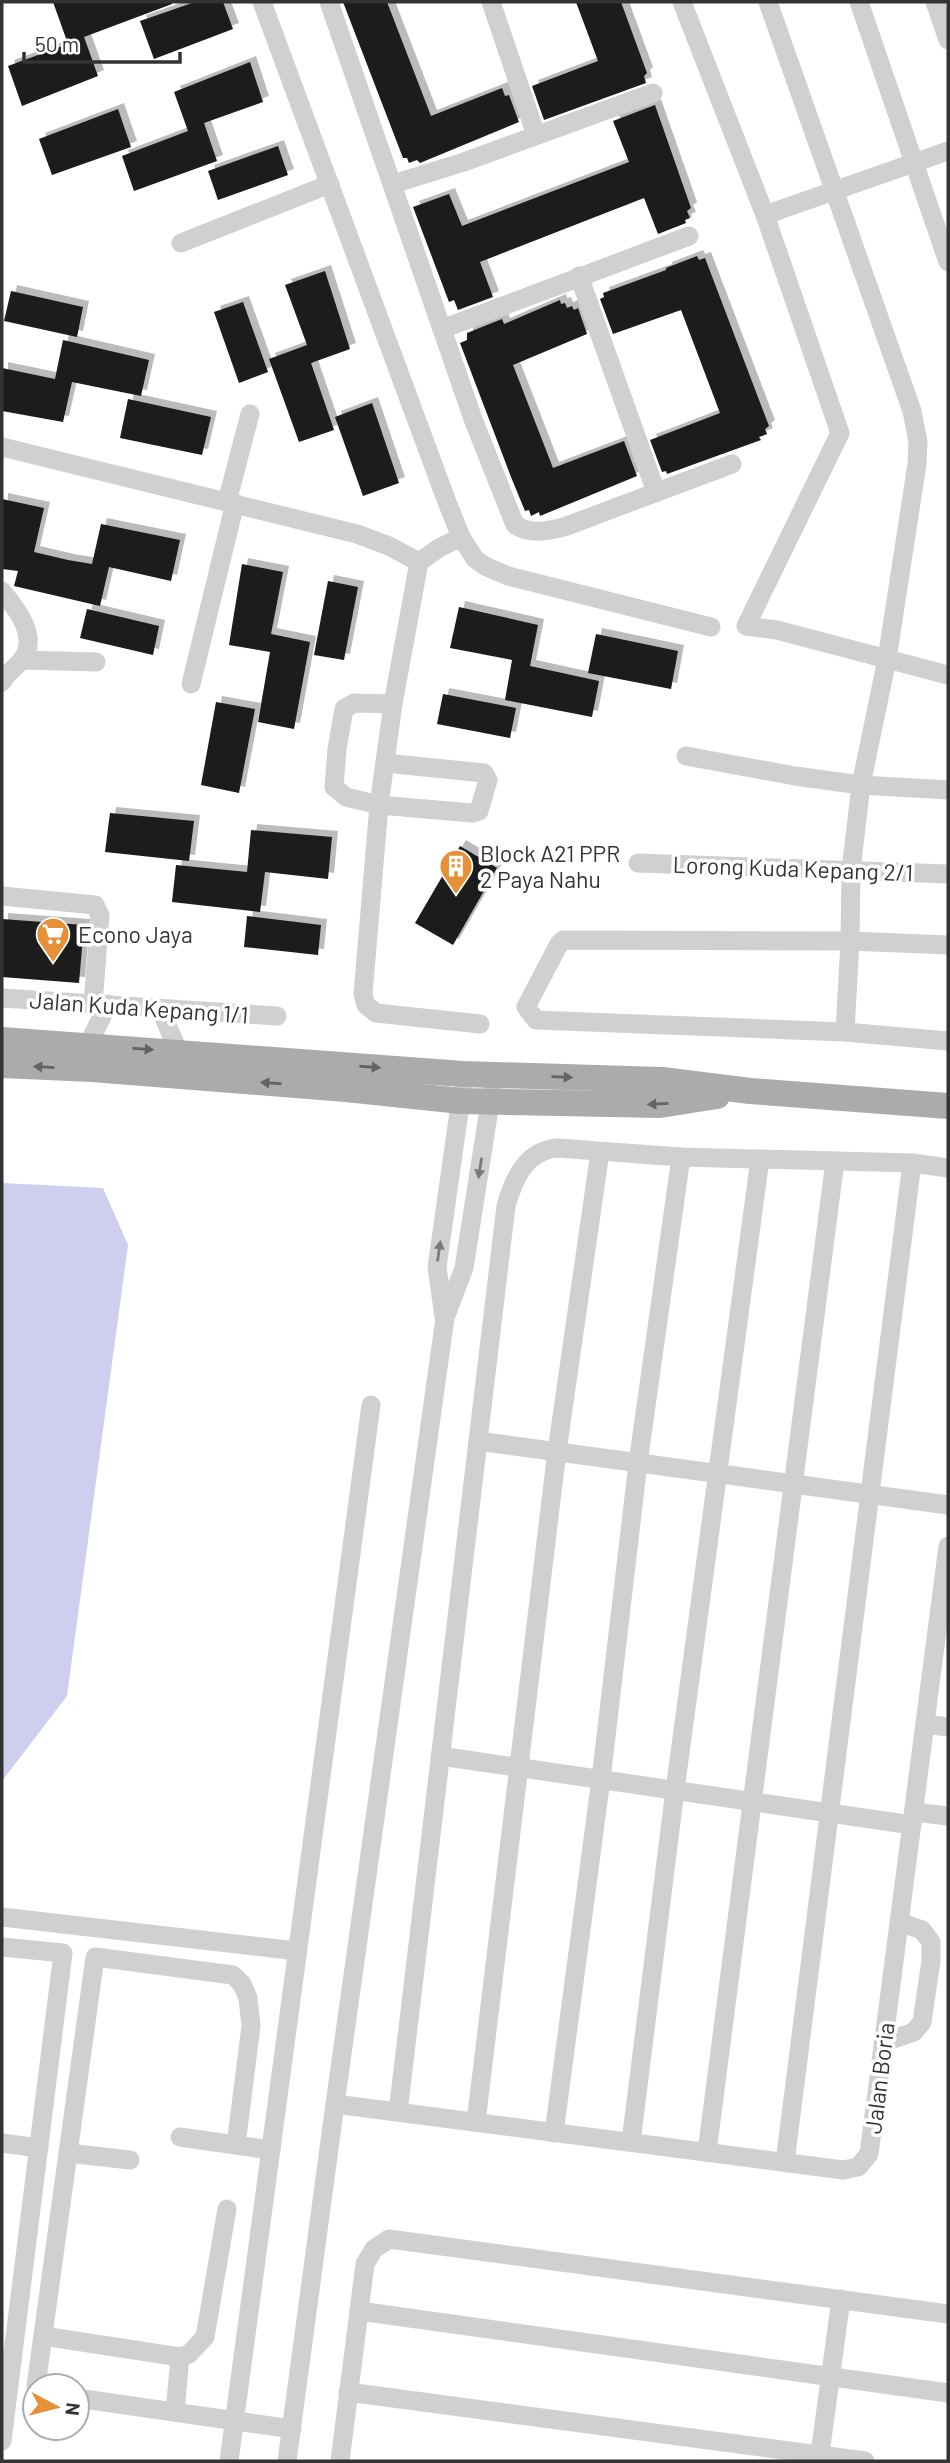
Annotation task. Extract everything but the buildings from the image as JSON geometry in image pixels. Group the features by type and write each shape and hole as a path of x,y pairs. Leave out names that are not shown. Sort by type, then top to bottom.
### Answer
{"main road":[{"path":"2,1040 463,1074 492,1088 660,1105 750,1091 948,1106"},
{"path":"2,1065 346,1088 461,1101 492,1088"}],"street":[{"path":"262,2 461,537 475,559 508,576 710,627"},
{"path":"330,2 473,419 516,525 532,532 555,530 732,464"},
{"path":"491,2 536,135"},
{"path":"682,2 765,215 840,433 746,626 777,630 948,675"},
{"path":"768,2 917,426 917,464 887,659 861,785 851,870 845,1032"},
{"path":"859,2 948,262"},
{"path":"935,2 948,40"},
{"path":"393,184 451,166 653,93"},
{"path":"765,215 948,151"},
{"path":"181,243 330,184"},
{"path":"442,329 689,236"},
{"path":"579,276 656,492"},
{"path":"191,684 250,414"},
{"path":"2,447 357,534 389,546 419,562"},
{"path":"461,537 419,562 393,705 379,805 363,994 366,1005 376,1013 480,1024"},
{"path":"2,591 23,619 29,637 29,649 2,682"},
{"path":"22,660 96,662"},
{"path":"385,763 484,773 488,779 479,811 472,813 379,805 346,797 334,787 344,709 354,703 393,705"},
{"path":"686,755 795,776 861,785 948,790"},
{"name":"Lorong Kuda Kepang 2/1","path":"638,863 948,874"},
{"path":"2,897 95,905 100,915 100,1004 88,1045"},
{"path":"948,946 850,941 563,940 526,1007 536,1020 845,1032 948,1041"},
{"name":"Jalan Kuda Kepang 1/1","path":"2,998 277,1016"},
{"path":"160,1008 178,1051"},
{"path":"445,1318 437,1267 463,1074"},
{"path":"288,2461 445,1318 464,1268 492,1088"},
{"path":"398,2112 506,1206 527,1162 544,1149 681,1157 912,1163 948,1168"},
{"path":"476,2122 557,1451 600,1152"},
{"path":"554,2133 601,1779 638,1463 681,1157"},
{"path":"631,2142 674,1790 760,1159"},
{"path":"707,2152 835,1161"},
{"path":"785,2162 912,1163"},
{"path":"229,2461 371,1405"},
{"path":"478,1441 948,1505"},
{"name":"Jalan Boria","path":"335,2104 843,2170 858,2167 869,2154 925,1724 941,1651 948,1545"},
{"path":"925,1724 948,1727"},
{"path":"440,1756 830,1812 913,1818 948,1816"},
{"path":"2,1917 298,1951"},
{"path":"884,2042 914,2032 922,2022 931,1961 931,1942 922,1930 899,1922"},
{"path":"2,1947 63,1953 39,2148 9,2334 2,2441"},
{"path":"39,2372 95,1958 233,1975 242,1984 248,1998 251,2026 236,2145"},
{"path":"180,2137 271,2150"},
{"path":"2,2143 39,2148"},
{"path":"68,2153 130,2160"},
{"path":"43,2336 180,2357 189,2354 205,2337 227,2209"},
{"path":"340,2461 365,2264 374,2249 389,2239 948,2314"},
{"path":"820,2458 841,2300"},
{"path":"359,2311 948,2393"},
{"path":"175,2412 180,2357"},
{"path":"348,2392 820,2458 865,2461"},
{"path":"91,2400 292,2429"}],"water":[{"path":"2,1183 103,1188 128,1245 67,1696 2,1781"}],"place":[{"name":"Block A21 PPR 2 Paya Nahu","path":"456,896"},
{"name":"Econo Jaya","path":"53,964"}]}
